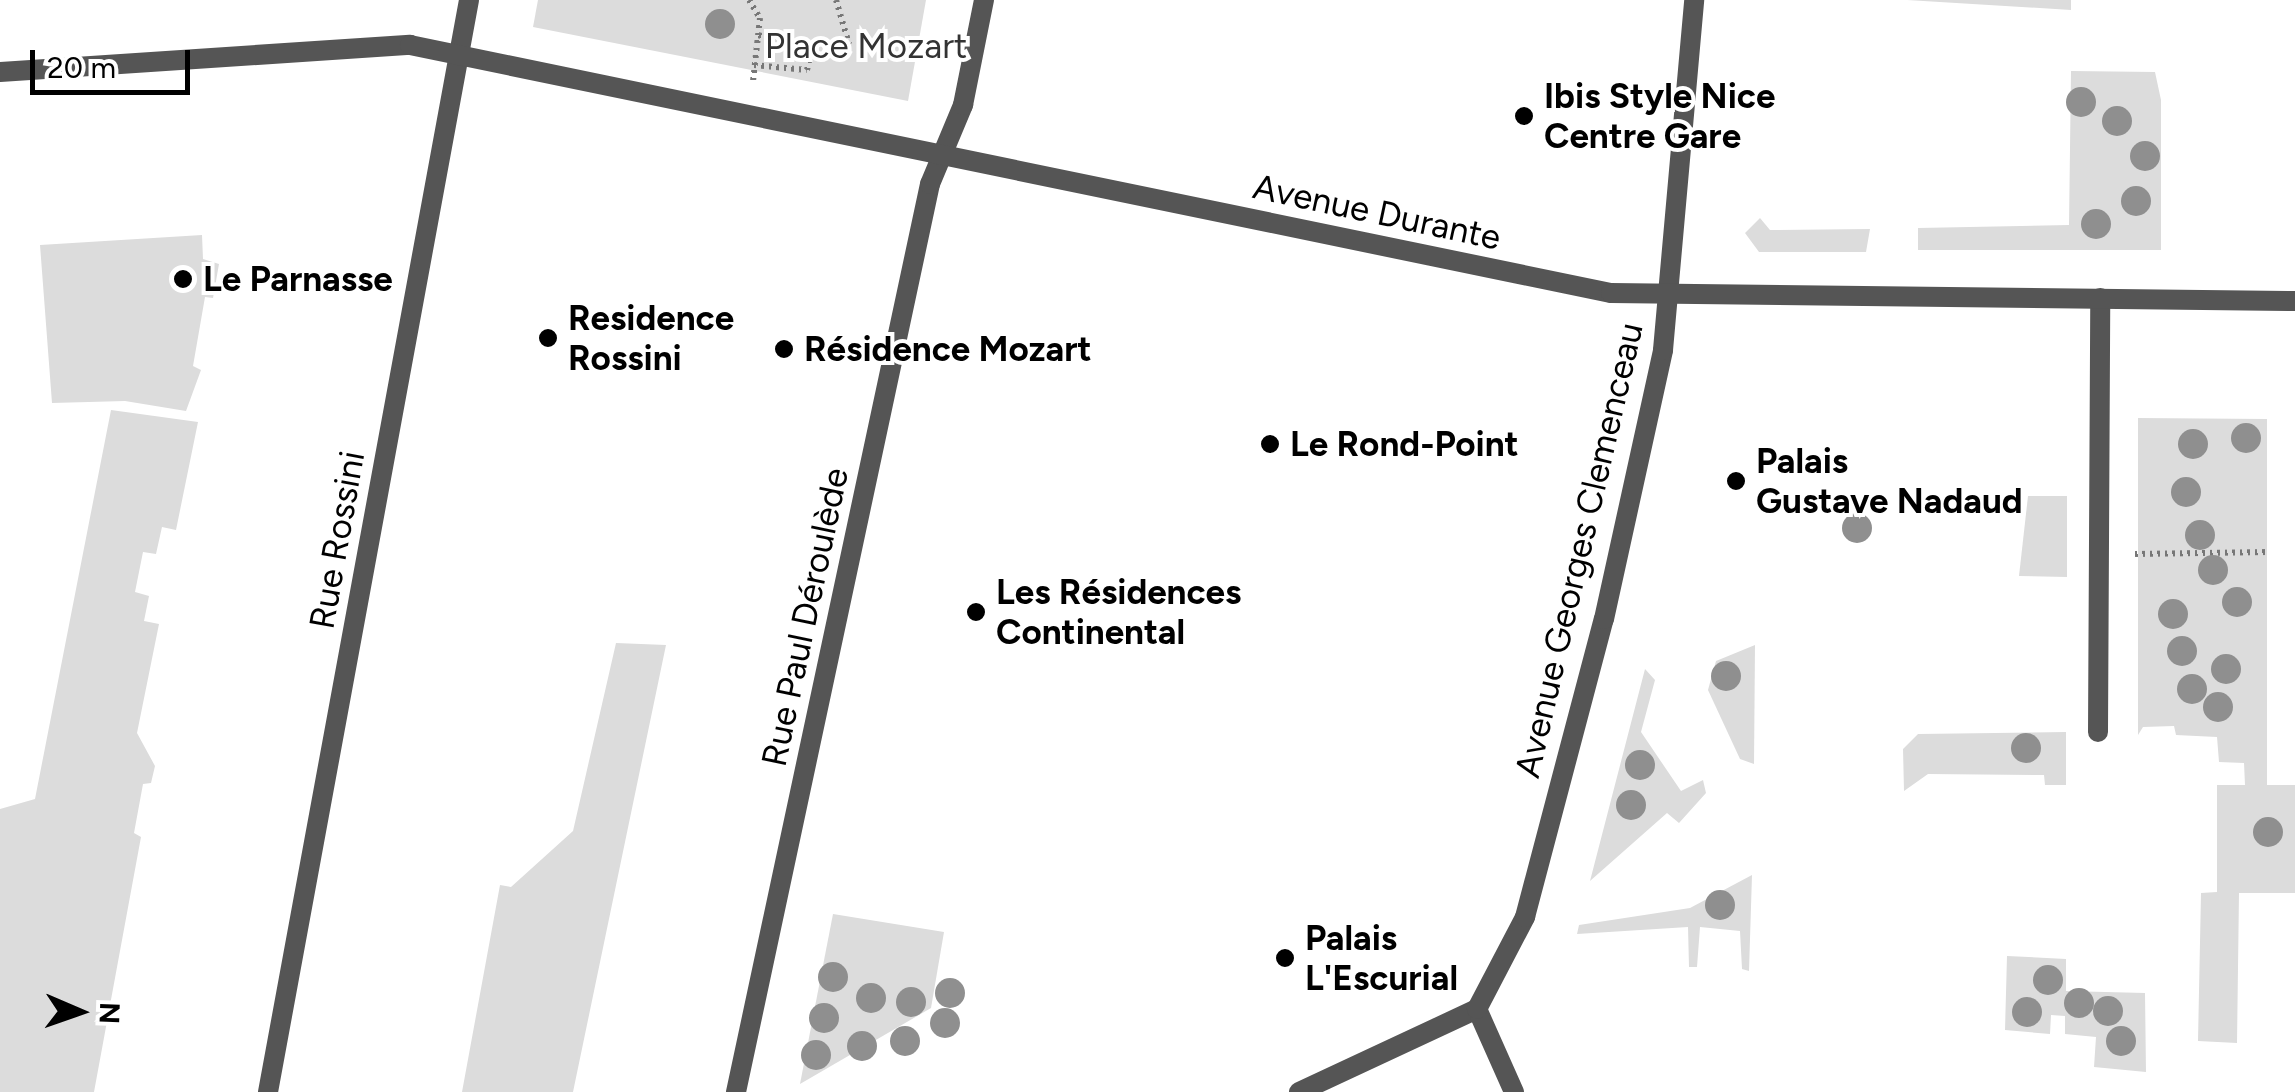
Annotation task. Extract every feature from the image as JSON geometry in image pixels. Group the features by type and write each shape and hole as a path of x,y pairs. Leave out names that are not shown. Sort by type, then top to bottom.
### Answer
{"street":[{"name":"Rue Rossini","path":"268,1092 469,0"},
{"name":"Rue Paul Déroulède","path":"736,1092 938,156 963,105 984,0"},
{"name":"Avenue Georges Clemenceau","path":"1477,1009 1530,898 1604,619 1663,350 1694,0"},
{"name":"Avenue Durante","path":"0,72 410,45 1611,293 2295,301"},
{"path":"2098,732 2100,298"},
{"path":"1299,1092 1477,1009 1514,1092"}],"path":[{"path":"749,0 760,18 754,65 807,70 812,50 758,35"},
{"path":"836,0 849,44"},
{"path":"2099,555 2268,552"}],"green space":[{"name":"Place Mozart","path":"538,0 926,0 908,101 533,27"},
{"path":"1907,0 2071,0 2071,10"},
{"path":"2071,71 2155,72 2161,100 2161,250 1918,250 1918,228 2069,225"},
{"path":"1760,218 1770,230 1870,229 1866,252 1759,252 1745,233"},
{"path":"202,235 203,259 219,264 213,298 205,297 193,366 201,370 186,411 125,401 52,403 40,245"},
{"path":"111,410 198,422 176,530 162,527 156,554 143,552 135,592 149,596 144,621 159,624 137,733 155,766 151,783 143,784 134,833 141,837 94,1092 0,1092 0,809 35,799"},
{"path":"2138,418 2267,419 2267,785 2295,785 2295,893 2239,893 2237,1043 2198,1041 2201,893 2217,892 2217,785 2245,785 2244,763 2219,762 2217,737 2176,735 2174,726 2143,727 2138,735"},
{"path":"2028,496 2067,496 2067,577 2019,576"},
{"path":"616,643 666,645 573,1092 462,1092 500,885 511,887 573,831"},
{"path":"1755,645 1754,764 1740,759 1708,690 1716,661"},
{"path":"1645,669 1655,680 1641,732 1681,791 1703,780 1706,793 1679,823 1667,813 1590,881"},
{"path":"2066,732 2066,785 2045,785 2044,775 1928,774 1904,791 1903,749 1918,734"},
{"path":"1752,875 1749,971 1742,969 1740,931 1700,927 1697,967 1689,967 1688,927 1577,934 1579,925 1690,908"},
{"path":"833,914 944,932 931,1008 800,1084"},
{"path":"2007,956 2066,959 2066,991 2145,993 2146,1072 2094,1067 2096,1037 2065,1034 2065,1016 2051,1015 2050,1034 2005,1030"}],"place":[{"name":"Ibis Style Nice Centre Gare","path":"1524,116"},
{"name":"Le Parnasse","path":"183,279"},
{"name":"Residence Rossini","path":"548,338"},
{"name":"Résidence Mozart","path":"784,349"},
{"name":"Le Rond-Point","path":"1270,444"},
{"name":"Palais Gustave Nadaud","path":"1736,481"},
{"name":"Les Résidences Continental","path":"976,612"},
{"name":"Palais L'Escurial","path":"1285,958"}]}
